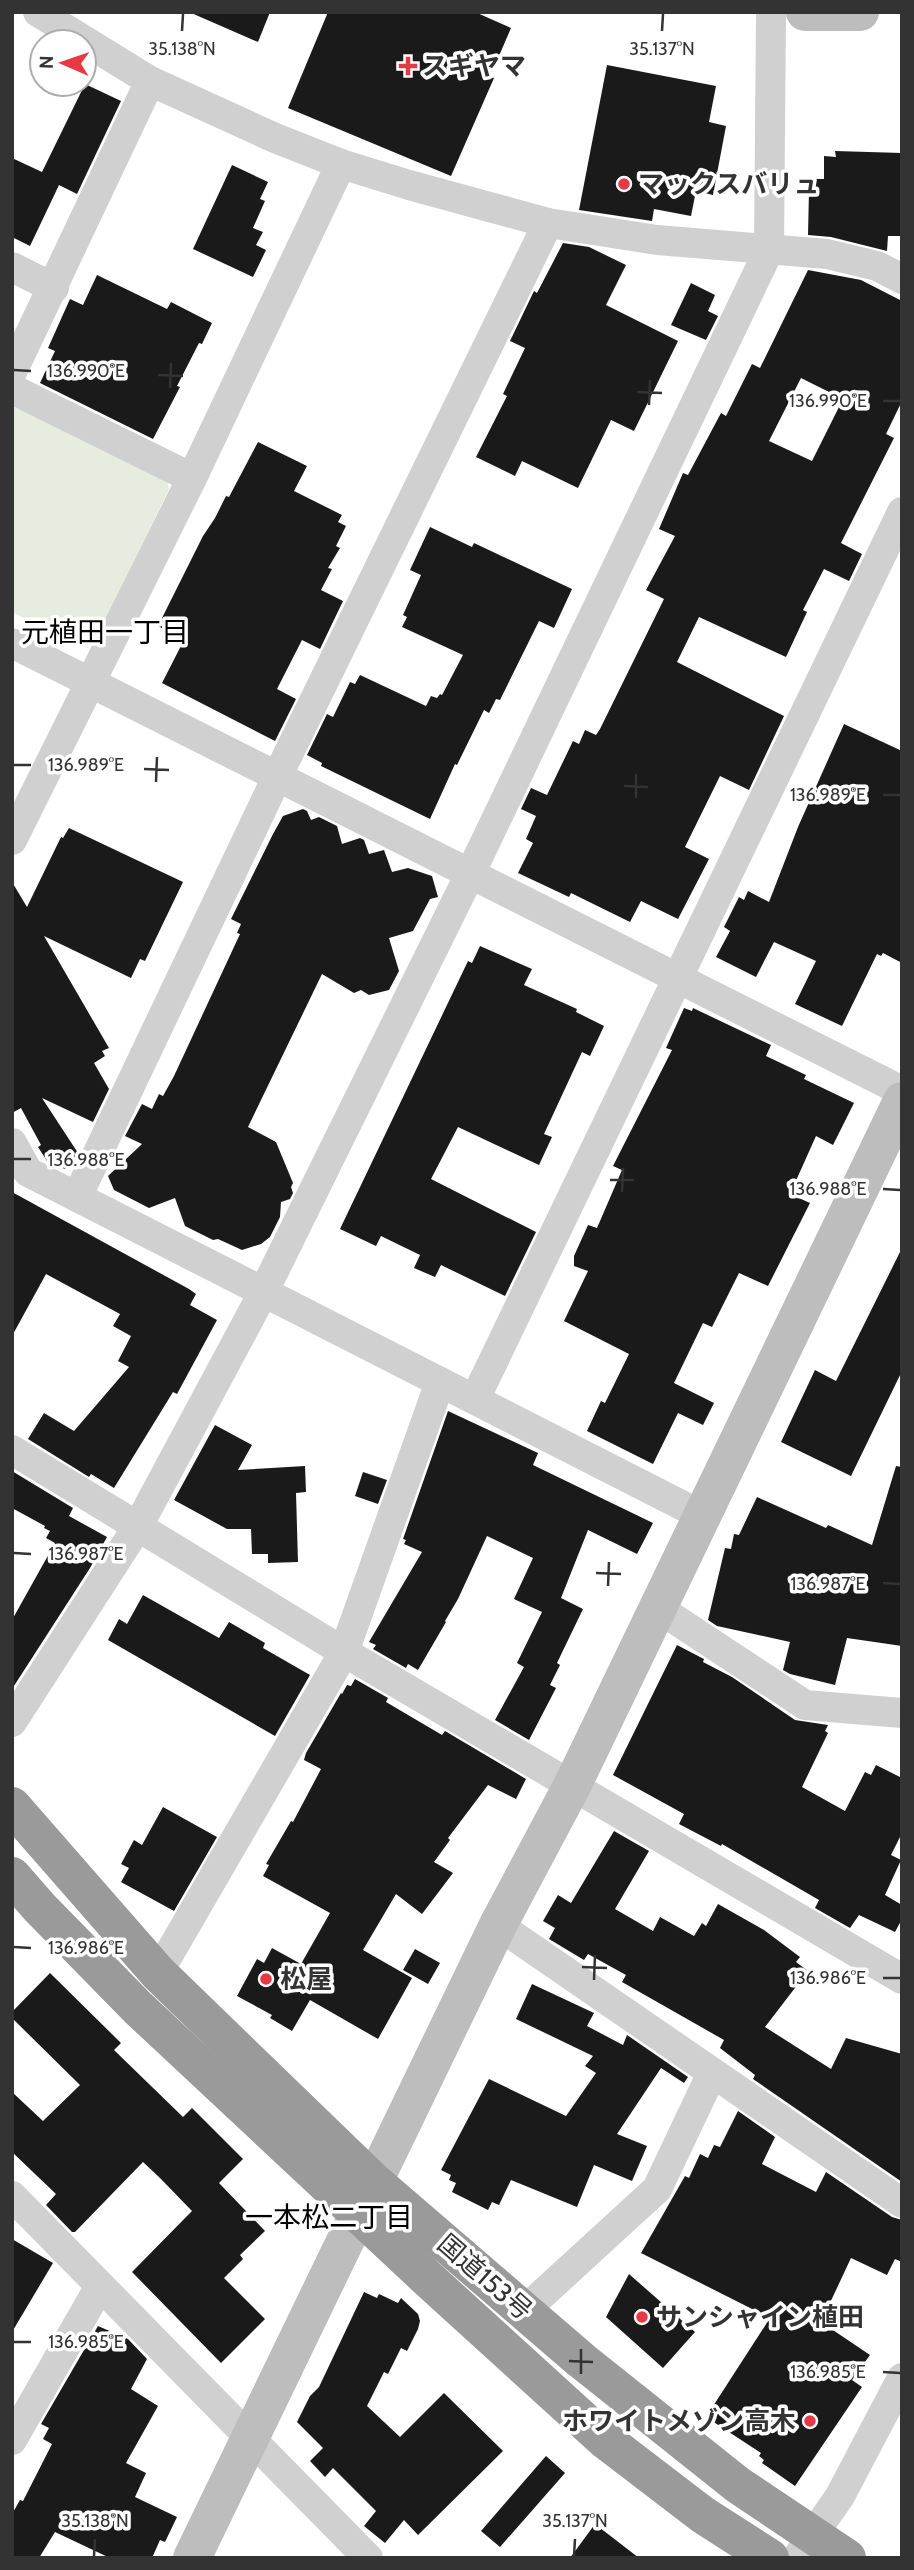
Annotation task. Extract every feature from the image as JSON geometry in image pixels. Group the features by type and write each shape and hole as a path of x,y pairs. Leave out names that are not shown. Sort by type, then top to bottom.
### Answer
{"highway":[{"name":"国道153号","path":"12,1806 158,1973 365,2198 605,2440 703,2515 769,2558"},
{"name":"国道153号","path":"12,1876 138,2008 365,2198 525,2310 581,2360 738,2485 805,2546 847,2558"}],"street":[{"path":"38,12 150,81 275,138 341,164 548,223 657,240 827,254 877,266 902,279"},
{"path":"12,1722 138,1526 264,1291 470,874 769,250 771,12"},
{"path":"805,12 860,12"},
{"path":"12,372 150,81"},
{"path":"12,840 192,478 341,164"},
{"path":"77,1197 277,777 548,223"},
{"path":"12,267 54,288"},
{"path":"12,388 192,478"},
{"path":"475,1399 902,512"},
{"path":"12,643 902,1091"},
{"path":"192,2558 498,1925 573,1784 902,1101"},
{"path":"12,1143 28,1171 701,1515"},
{"path":"158,1973 344,1652 440,1382"},
{"path":"12,1451 344,1652 902,1979"},
{"path":"658,1608 805,1704 902,1713"},
{"path":"498,1925 902,2203"},
{"path":"525,2310 657,2189 712,2073"},
{"path":"12,2196 368,2558"},
{"path":"12,2440 22,2400 100,2286"},
{"path":"805,2546 840,2496 902,2378"}],"shaded area":[{"path":"26,403 166,476 169,489 94,644 80,647 12,612 12,409"}],"building":[{"path":"189,12 270,12 258,42"},
{"path":"328,12 475,12 511,28 490,77 494,78 451,176 288,108"},
{"path":"607,65 716,86 709,122 726,126 713,195 696,191 691,216 654,209 652,221 579,210"},
{"path":"98,90 121,101 77,194 59,185 30,246 12,237 12,158 42,172 78,98 98,98"},
{"path":"835,151 902,153 902,236 888,236 887,251 831,237 808,235 809,191 813,191 814,179 824,179 824,156 836,157"},
{"path":"232,165 268,182 260,199 265,201 253,228 263,232 256,245 266,250 253,277 193,249"},
{"path":"563,243 589,247 626,265 606,305 678,341 634,431 611,420 578,488 522,461 515,476 476,457 507,396 503,394 525,348 510,341 534,291 537,293"},
{"path":"808,270 861,280 902,301 902,401 886,434 894,438 841,543 862,554 849,581 824,569 803,610 807,612 786,657 699,617 677,662 784,716 749,790 720,776 685,847 709,859 678,919 641,901 630,922 571,893 569,897 518,873 533,843 526,839 536,816 521,809 531,788 547,795 573,741 579,744 585,730 596,735 600,729 664,599 646,590 675,536 659,529 683,473 688,475 721,413 726,416 752,364 760,368","holes":["801,378 843,399 812,461 769,441"]},
{"path":"97,275 167,309 171,302 212,323 177,386 180,387 153,439 40,383 55,351 48,348 70,299 83,305"},
{"path":"691,283 715,295 708,311 718,316 706,340 671,325"},
{"path":"258,442 307,466 294,491 342,515 338,522 346,526 336,546 340,548 328,568 332,569 321,590 343,601 320,649 302,640 277,689 296,699 275,741 162,683 184,640 158,626 203,536 226,496 229,497"},
{"path":"430,527 472,547 474,543 572,589 554,628 539,621 500,700 496,699 489,713 484,710 430,819 321,766 322,763 307,755 327,714 333,717 350,682 355,684 360,675 426,706 431,696 437,698 442,695 463,655 402,627 407,617 403,615 421,575 410,570"},
{"path":"844,724 902,751 902,963 883,953 881,956 877,954 842,1026 795,1004 816,961 774,942 756,977 716,957 730,931 724,927 739,897 744,900 748,891 769,902 798,827"},
{"path":"303,809 311,820 319,817 337,826 342,844 360,838 364,840 369,854 384,850 392,872 408,868 432,876 438,897 430,899 413,931 389,938 399,971 389,990 369,995 361,990 354,993 322,974 248,1127 276,1142 293,1183 293,1193 290,1199 281,1202 280,1217 270,1237 261,1244 242,1250 185,1226 175,1198 149,1208 114,1190 108,1176 142,1144 125,1136 142,1104 152,1109 159,1094 163,1096 174,1076 240,934 237,933 241,924 231,919 273,834 283,816"},
{"path":"69,828 183,882 145,961 140,959 131,978 44,936 109,1048 102,1051 105,1056 94,1063 109,1089 93,1122 42,1098 78,1153 74,1163 65,1169 47,1161 21,1108 12,1113 12,882 27,907 61,837 63,838"},
{"path":"480,946 532,969 524,985 577,1009 576,1012 604,1026 590,1056 582,1052 544,1134 552,1137 539,1165 458,1127 431,1179 536,1232 505,1296 441,1265 435,1277 414,1268 420,1255 381,1236 376,1246 340,1229 468,961 472,963"},
{"path":"684,1008 692,1011 693,1008 771,1045 766,1056 806,1075 804,1079 854,1103 833,1145 816,1136 790,1194 810,1203 768,1286 739,1273 712,1327 703,1323 674,1383 714,1403 703,1425 678,1413 653,1464 587,1431 601,1401 605,1403 629,1354 564,1321 588,1271 574,1266 574,1256 588,1225 597,1228 622,1170 613,1166 672,1050 666,1048"},
{"path":"12,1192 189,1289 196,1294 190,1305 217,1320 177,1394 173,1392 114,1488 91,1474 89,1477 28,1439 44,1413 74,1431 129,1367 118,1361 131,1336 113,1326 120,1314 46,1274 12,1336"},
{"path":"902,1248 902,1371 851,1476 781,1442 815,1370 836,1381"},
{"path":"448,1411 538,1453 533,1465 653,1523 637,1554 588,1530 561,1598 583,1609 557,1663 560,1665 550,1685 556,1688 529,1740 495,1720 524,1667 517,1663 542,1612 514,1599 533,1558 487,1536 458,1599 418,1670 408,1664 406,1668 373,1649 376,1645 369,1642 422,1552 404,1544 406,1540 403,1539"},
{"path":"215,1425 252,1445 238,1470 305,1466 306,1492 296,1493 298,1562 268,1563 268,1554 252,1554 251,1529 227,1529 174,1500"},
{"path":"896,1466 902,1467 902,1646 847,1638 835,1685 783,1670 790,1642 717,1626 708,1620 725,1548 731,1549 734,1534 739,1535 757,1497 872,1545"},
{"path":"12,1471 73,1508 69,1516 107,1537 12,1689 12,1620 55,1543 46,1538 50,1531 44,1528 45,1526 12,1508"},
{"path":"363,1472 387,1480 378,1504 355,1496"},
{"path":"143,1595 219,1638 229,1622 265,1643 263,1648 310,1675 275,1736 108,1640 119,1619 127,1624"},
{"path":"677,1645 704,1659 703,1662 732,1677 795,1720 828,1725 825,1731 828,1733 802,1787 845,1811 865,1772 871,1775 876,1765 902,1778 902,1833 891,1855 901,1860 885,1895 902,1905 902,1919 895,1932 859,1915 850,1928 815,1908 819,1900 722,1844 721,1846 679,1824 684,1814 613,1775"},
{"path":"355,1679 388,1698 386,1702 442,1735 445,1731 526,1779 516,1799 488,1785 448,1838 450,1840 434,1862 453,1873 422,1914 396,1894 363,1950 412,1978 378,2039 310,2000 292,2031 270,2018 272,2015 237,1996 257,1959 264,1963 272,1948 301,1964 330,1913 263,1876 269,1865 266,1864 291,1821 293,1822 321,1769 304,1760 306,1753 341,1693 347,1685 351,1686"},
{"path":"163,1807 217,1837 174,1911 121,1882 129,1868 121,1864 134,1840 142,1845"},
{"path":"614,1831 649,1851 615,1909 653,1931 660,1917 694,1936 702,1923 706,1926 718,1904 764,1930 800,1957 796,1962 808,1971 765,2027 831,2069 846,2038 902,2054 902,2182 753,2079 755,2075 720,2048 724,2040 622,1982 626,1975 588,1954 584,1960 549,1939 555,1928 543,1921 558,1895 571,1903"},
{"path":"415,1949 440,1963 428,1984 403,1970"},
{"path":"50,1973 121,2043 114,2050 183,2117 192,2108 243,2159 219,2183 265,2231 240,2255 243,2259 224,2278 265,2319 221,2363 132,2272 192,2211 160,2178 143,2162 75,2232 72,2232 46,2205 56,2194 12,2152 12,2092 43,2121 80,2085 12,2018 12,2012"},
{"path":"532,1984 594,2013 587,2026 623,2045 627,2035 688,2077 684,2083 661,2068 617,2134 647,2146 632,2181 594,2165 577,2207 511,2180 499,2205 492,2202 488,2210 452,2192 456,2183 449,2180 451,2175 441,2170 489,2079 566,2116 596,2073 585,2066 593,2056 516,2019"},
{"path":"738,2111 775,2137 762,2164 816,2192 826,2172 892,2217 902,2220 902,2262 895,2259 887,2275 851,2258 821,2322 870,2355 852,2380 862,2387 795,2486 762,2463 764,2460 759,2456 761,2453 706,2417 770,2318 641,2253 685,2176 689,2178 700,2154 708,2158 714,2145 720,2147"},
{"path":"12,2239 53,2263 12,2332"},
{"name":"サンシャイン植田","path":"629,2274 695,2332 663,2368 606,2317"},
{"path":"364,2292 377,2298 379,2294 398,2303 401,2298 418,2314 420,2321 407,2351 401,2348 388,2374 384,2372 367,2406 400,2437 444,2393 503,2451 418,2535 404,2520 385,2543 364,2526 376,2511 333,2468 325,2477 310,2461 323,2448 297,2422 310,2396 319,2387"},
{"path":"98,2326 128,2339 147,2359 131,2389 158,2406 126,2463 146,2473 135,2497 177,2517 165,2542 160,2540 152,2558 110,2558 55,2532 39,2558 12,2558 12,2514 20,2500 23,2501 52,2444 43,2439 49,2428 41,2424"},
{"path":"546,2456 565,2473 500,2547 481,2531"},
{"path":"595,2524 639,2558 570,2558"}],"place":[{"name":"スギヤマ","path":"408,66"},
{"name":"マックスバリュ","path":"624,184"},
{"name":"松屋","path":"266,1979"},
{"name":"サンシャイン植田","path":"642,2317"},
{"name":"ホワイトメゾン高木","path":"810,2421"}],"district":[{"name":"元植田一丁目","path":"105,632"},
{"name":"一本松二丁目","path":"329,2217"}]}
